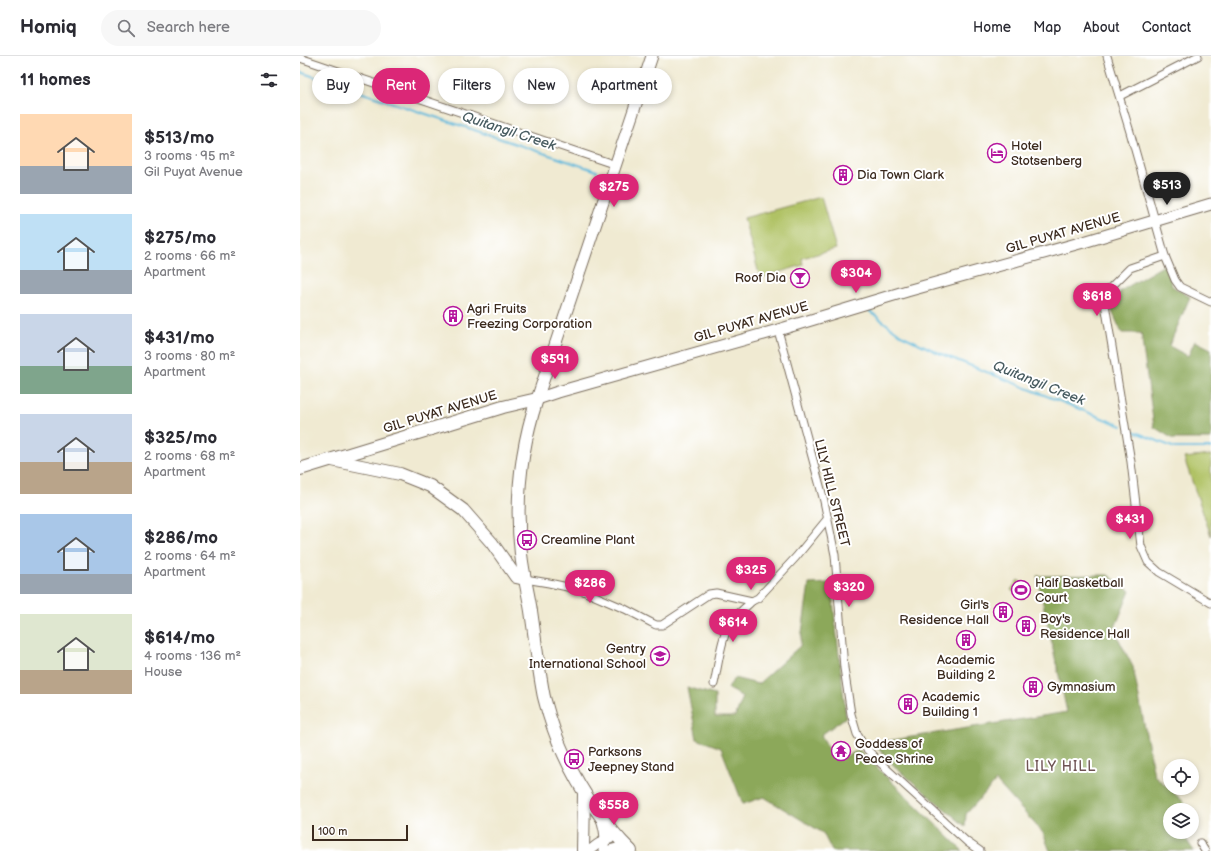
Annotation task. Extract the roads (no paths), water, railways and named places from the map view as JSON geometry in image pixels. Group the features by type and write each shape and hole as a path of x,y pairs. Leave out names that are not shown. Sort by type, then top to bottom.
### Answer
{"main road":[{"path":"630,851 601,817 584,794 558,741 543,693 521,554 519,530 520,482 526,436 537,399 652,56"},
{"name":"GIL PUYAT AVENUE","path":"300,468 331,460 503,407 537,399 778,330 899,293 1156,221 1211,204"},
{"path":"331,460 400,474 430,486 463,510 492,543 516,577 525,579"},
{"path":"583,851 584,794"},
{"path":"611,851 619,849 630,851"}],"street":[{"path":"1107,56 1120,96 1165,256 1175,280 1180,287 1211,302"},
{"path":"1120,96 1198,56"},
{"path":"300,58 616,165"},
{"path":"1165,256 1130,268 1109,289 1105,304 1143,553 1148,562 1159,572 1211,603"},
{"name":"LILY HILL STREET","path":"778,330 828,518 835,555 844,668 851,714 857,734 864,746 876,760 967,842 980,851"},
{"path":"714,684 725,634 729,624 752,601 758,598 796,557 828,518"},
{"path":"525,579 581,590 656,625 662,625 709,594 716,593 752,601"},
{"path":"601,817 606,839 603,851"},
{"path":"589,851 606,839 618,838"},
{"path":"1200,842 1205,851"}],"waterway":[{"name":"Quitangil Creek","path":"300,72 597,171"},
{"name":"Quitangil Creek","path":"868,310 901,335 939,353 1122,426"},
{"name":"Quitangil Creek","path":"1128,429 1175,448 1211,448"}],"place":[{"name":"Hotel Stotsenberg","path":"997,153"},
{"name":"Dia Town Clark","path":"843,175"},
{"name":"Roof Dia","path":"800,278"},
{"name":"Agri Fruits Freezing Corporation","path":"453,316"},
{"name":"Creamline Plant","path":"527,540"},
{"name":"Half Basketball Court","path":"1021,590"},
{"name":"Girl's Residence Hall","path":"1003,612"},
{"name":"Boy's Residence Hall","path":"1026,626"},
{"name":"Academic Building 2","path":"966,640"},
{"name":"Gentry International School","path":"660,656"},
{"name":"Gymnasium","path":"1033,687"},
{"name":"Academic Building 1","path":"908,704"},
{"name":"Goddess of Peace Shrine","path":"841,751"},
{"name":"Parksons Jeepney Stand","path":"574,759"}],"district":[{"name":"LILY HILL","path":"1061,766"}]}
